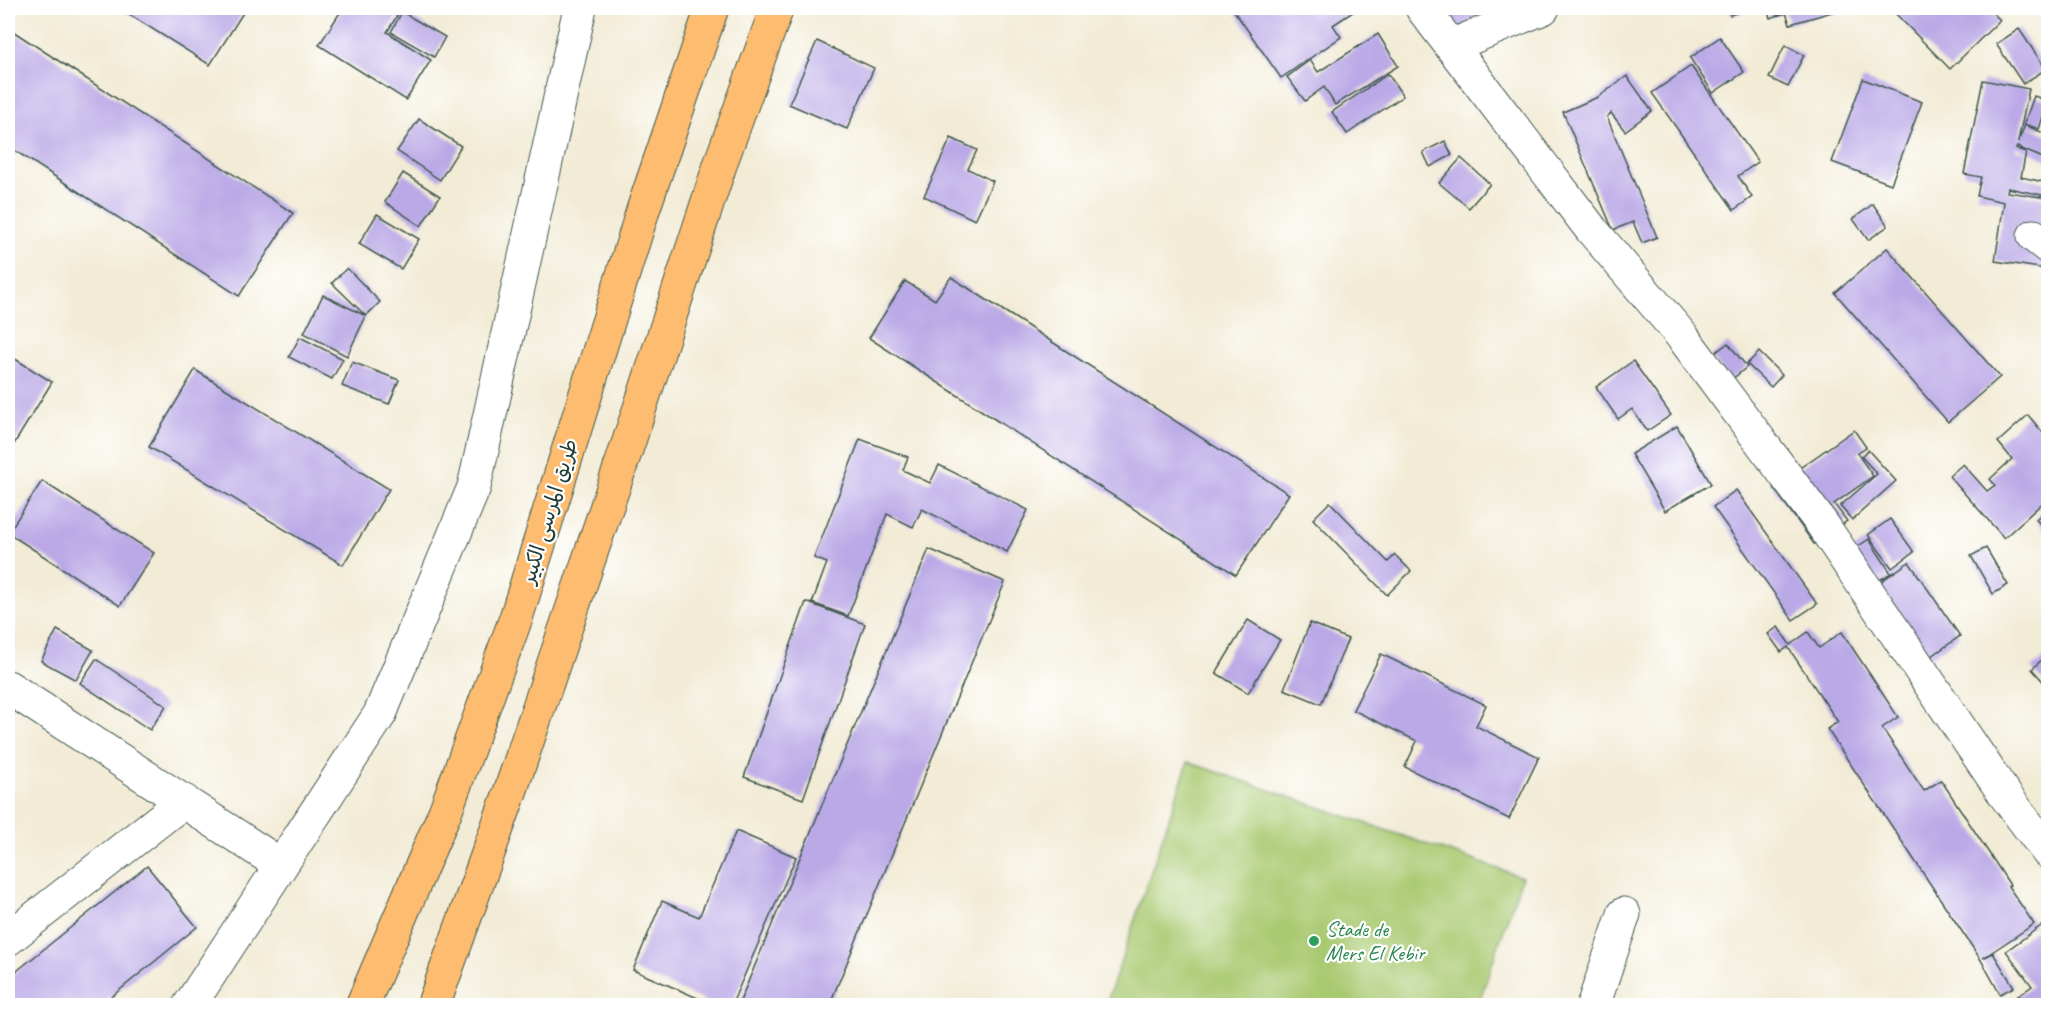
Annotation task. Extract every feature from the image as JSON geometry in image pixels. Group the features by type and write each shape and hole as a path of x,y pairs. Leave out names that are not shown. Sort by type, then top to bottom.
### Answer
{"main road":[{"name":"طريق المرسى الكبير","path":"362,1005 445,812 516,618 641,219 712,8"},
{"path":"433,1005 508,798 722,159 777,8"}],"street":[{"path":"189,1005 380,714 474,487 580,8"},
{"path":"1422,8 1591,229 1696,355 1822,524 2005,795 2049,852"},
{"path":"1451,46 1543,8"},
{"path":"8,687 280,865"},
{"path":"8,939 184,801"},
{"path":"1593,1005 1624,914"}],"green space":[{"name":"Stade de Mers El Kebir","path":"1188,762 1522,877 1478,1005 1106,1005"}],"building":[{"path":"119,8 246,8 210,65"},
{"path":"343,8 393,8 400,11 387,32 431,60 406,100 319,45"},
{"path":"1232,8 1359,8 1333,25 1341,37 1281,78"},
{"path":"1414,8 1504,8 1437,47"},
{"path":"1728,8 1754,8 1730,15"},
{"path":"1767,8 1846,8 1790,24 1786,13 1770,18"},
{"path":"1890,8 1988,8 2000,20 1950,69"},
{"path":"402,12 445,37 434,57 391,32"},
{"path":"8,28 293,213 239,296 8,146"},
{"path":"2019,29 2046,69 2023,84 1996,44"},
{"path":"1378,34 1398,66 1335,105 1324,87 1305,101 1287,77 1310,60 1318,72"},
{"path":"1720,37 1744,72 1713,93 1690,58"},
{"path":"817,41 874,68 847,129 789,104"},
{"path":"1785,45 1804,55 1788,87 1769,78"},
{"path":"1691,66 1758,162 1738,176 1752,197 1734,210 1652,93"},
{"path":"1388,74 1403,96 1347,134 1332,112"},
{"path":"1627,76 1652,111 1625,131 1611,113 1607,117 1657,237 1642,243 1633,222 1613,230 1563,112 1598,97"},
{"path":"1863,79 1922,102 1891,184 1832,162"},
{"path":"1983,80 2029,89 2018,142 2025,125 2048,135 2048,160 2017,147 2016,149 2026,152 2021,177 2048,183 2047,196 2008,188 2007,192 2048,198 2046,269 1995,261 2004,202 1977,196 1981,177 1964,174"},
{"path":"2034,96 2048,101 2039,129 2024,124"},
{"path":"419,119 461,146 440,180 397,151"},
{"path":"951,138 977,150 968,169 993,181 975,220 924,196"},
{"path":"1445,141 1452,155 1430,167 1423,152"},
{"path":"1461,158 1490,184 1469,208 1439,183"},
{"path":"403,173 440,196 421,226 385,202"},
{"path":"1873,204 1888,226 1868,240 1853,219"},
{"path":"377,214 419,239 401,269 359,244"},
{"path":"1887,248 2000,377 1948,422 1835,293"},
{"path":"347,268 380,302 366,316 332,283"},
{"path":"951,277 1289,494 1236,575 869,338 905,281 935,300"},
{"path":"323,295 366,316 347,356 304,333"},
{"path":"300,337 343,359 332,379 289,357"},
{"path":"1728,343 1747,367 1730,381 1711,356"},
{"path":"1759,352 1782,375 1771,387 1747,364"},
{"path":"12,357 52,382 8,454 8,365"},
{"path":"1633,361 1671,415 1647,431 1632,409 1618,419 1596,387"},
{"path":"352,362 399,380 389,404 342,386"},
{"path":"195,370 389,489 343,565 149,447"},
{"path":"2028,415 2048,439 2048,498 2004,538 1949,476 1963,464 1987,491 1995,485 1990,479 2012,459 1998,442"},
{"path":"1677,426 1711,484 1665,511 1631,454"},
{"path":"1854,430 1866,447 1857,453 1873,476 1834,504 1847,521 1814,544 1773,487"},
{"path":"860,439 908,457 903,470 930,483 939,465 1028,510 1007,552 922,509 913,527 887,514 848,616 812,603 827,563 814,558"},
{"path":"1868,450 1896,481 1852,520 1840,506 1877,474 1861,456"},
{"path":"42,481 154,553 120,606 8,533"},
{"path":"1736,490 1817,604 1793,620 1713,507"},
{"path":"1330,502 1388,562 1395,555 1411,571 1387,595 1313,519"},
{"path":"2048,508 2048,535 2036,519"},
{"path":"1890,519 1914,552 1892,568 1868,535"},
{"path":"1869,539 1891,573 1866,589 1844,556"},
{"path":"1986,548 2008,585 1993,594 1971,556"},
{"path":"929,549 1005,582 829,1006 738,1006"},
{"path":"1909,562 1960,636 1918,666 1866,592"},
{"path":"806,602 865,624 803,799 744,777"},
{"path":"1248,620 1280,640 1248,693 1216,673"},
{"path":"1310,623 1348,639 1321,704 1284,689"},
{"path":"1778,627 1790,645 1808,632 1819,648 1842,632 1898,717 1882,728 1924,791 1941,780 2010,885 2008,886 2034,924 1983,958 1993,953 2014,987 2000,994 1981,960 1827,729 1838,722 1788,647 1781,652 1768,634"},
{"path":"57,630 93,650 76,680 41,661"},
{"path":"1381,654 1486,705 1476,726 1539,757 1509,819 1405,767 1417,741 1353,710"},
{"path":"2048,654 2048,687 2032,669"},
{"path":"96,659 166,706 150,730 80,683"},
{"path":"736,831 796,857 731,1006 716,1006 633,970 662,901 699,917"},
{"path":"147,866 197,927 100,1006 8,1006 8,978"},
{"path":"2045,923 2048,928 2048,1006 2004,1006 2032,986 2006,951"}],"place":[{"name":"Stade de Mers El Kebir","path":"1314,941"}]}
